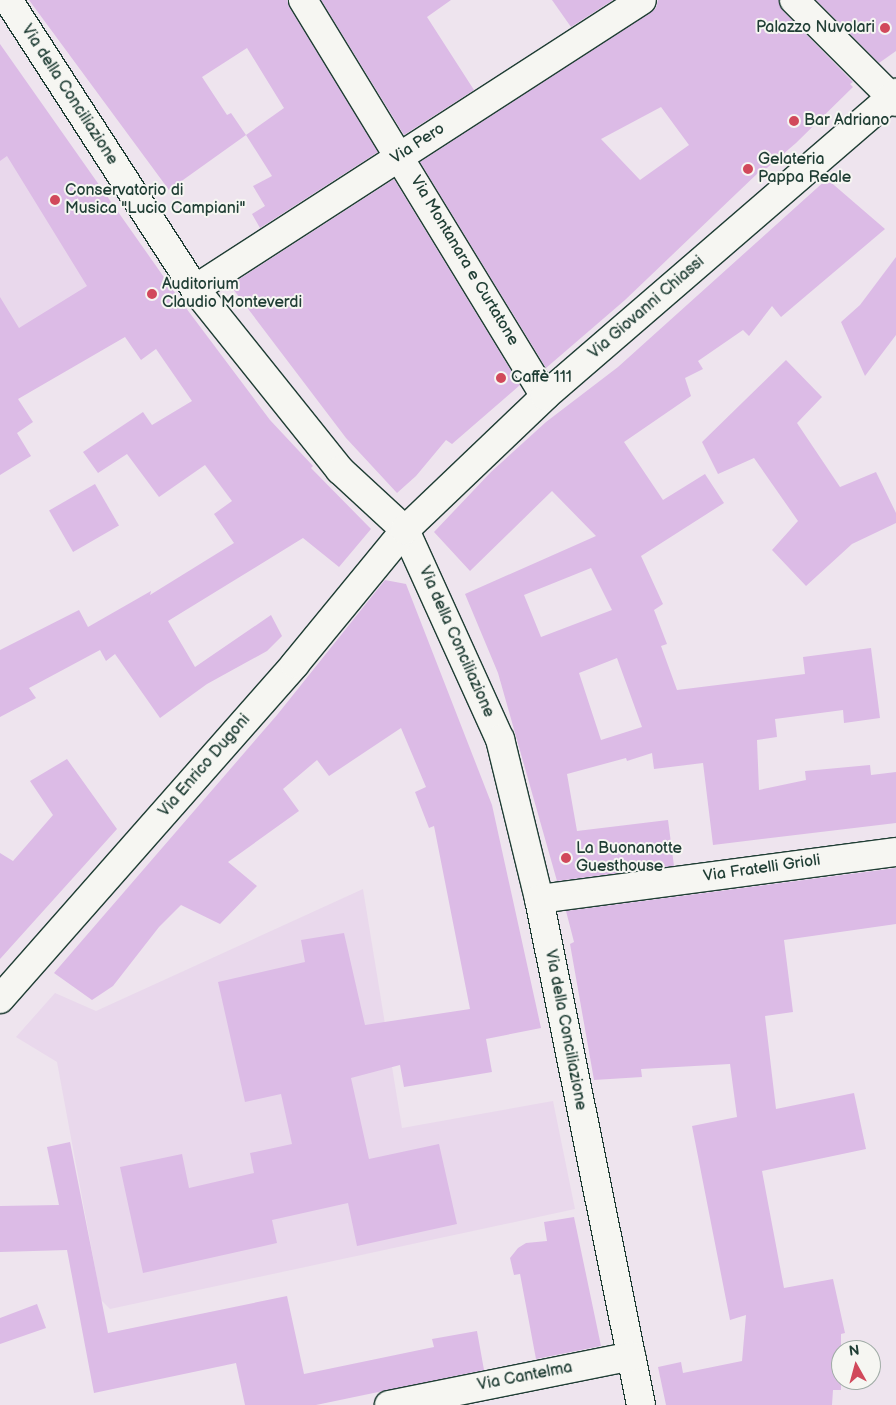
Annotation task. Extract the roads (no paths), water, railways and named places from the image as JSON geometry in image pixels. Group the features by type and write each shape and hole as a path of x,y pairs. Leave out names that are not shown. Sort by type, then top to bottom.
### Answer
{"street":[{"name":"Via della Conciliazione","path":"8,0 195,289 340,470 405,530 500,739 538,899 641,1405"},
{"name":"Via Montanara e Curtatone","path":"303,0 545,396"},
{"name":"Via Pero","path":"195,289 642,0"},
{"path":"794,0 894,98"},
{"name":"Via Giovanni Chiassi","path":"405,530 545,396 894,98"},
{"name":"Via Enrico Dugoni","path":"0,999 295,664 405,530"},
{"name":"Via Fratelli Grioli","path":"538,899 896,852"},
{"name":"Via Cantelma","path":"389,1405 631,1356"}],"place":[{"name":"Palazzo Nuvolari","path":"885,28"},
{"name":"Bar Adriano","path":"794,121"},
{"name":"Gelateria Pappa Reale","path":"748,169"},
{"name":"Conservatorio di Musica \"Lucio Campiani\"","path":"55,200"},
{"name":"Auditorium Claudio Monteverdi","path":"152,294"},
{"name":"Caffè 111","path":"501,378"},
{"name":"La Buonanotte Guesthouse","path":"566,858"}]}
